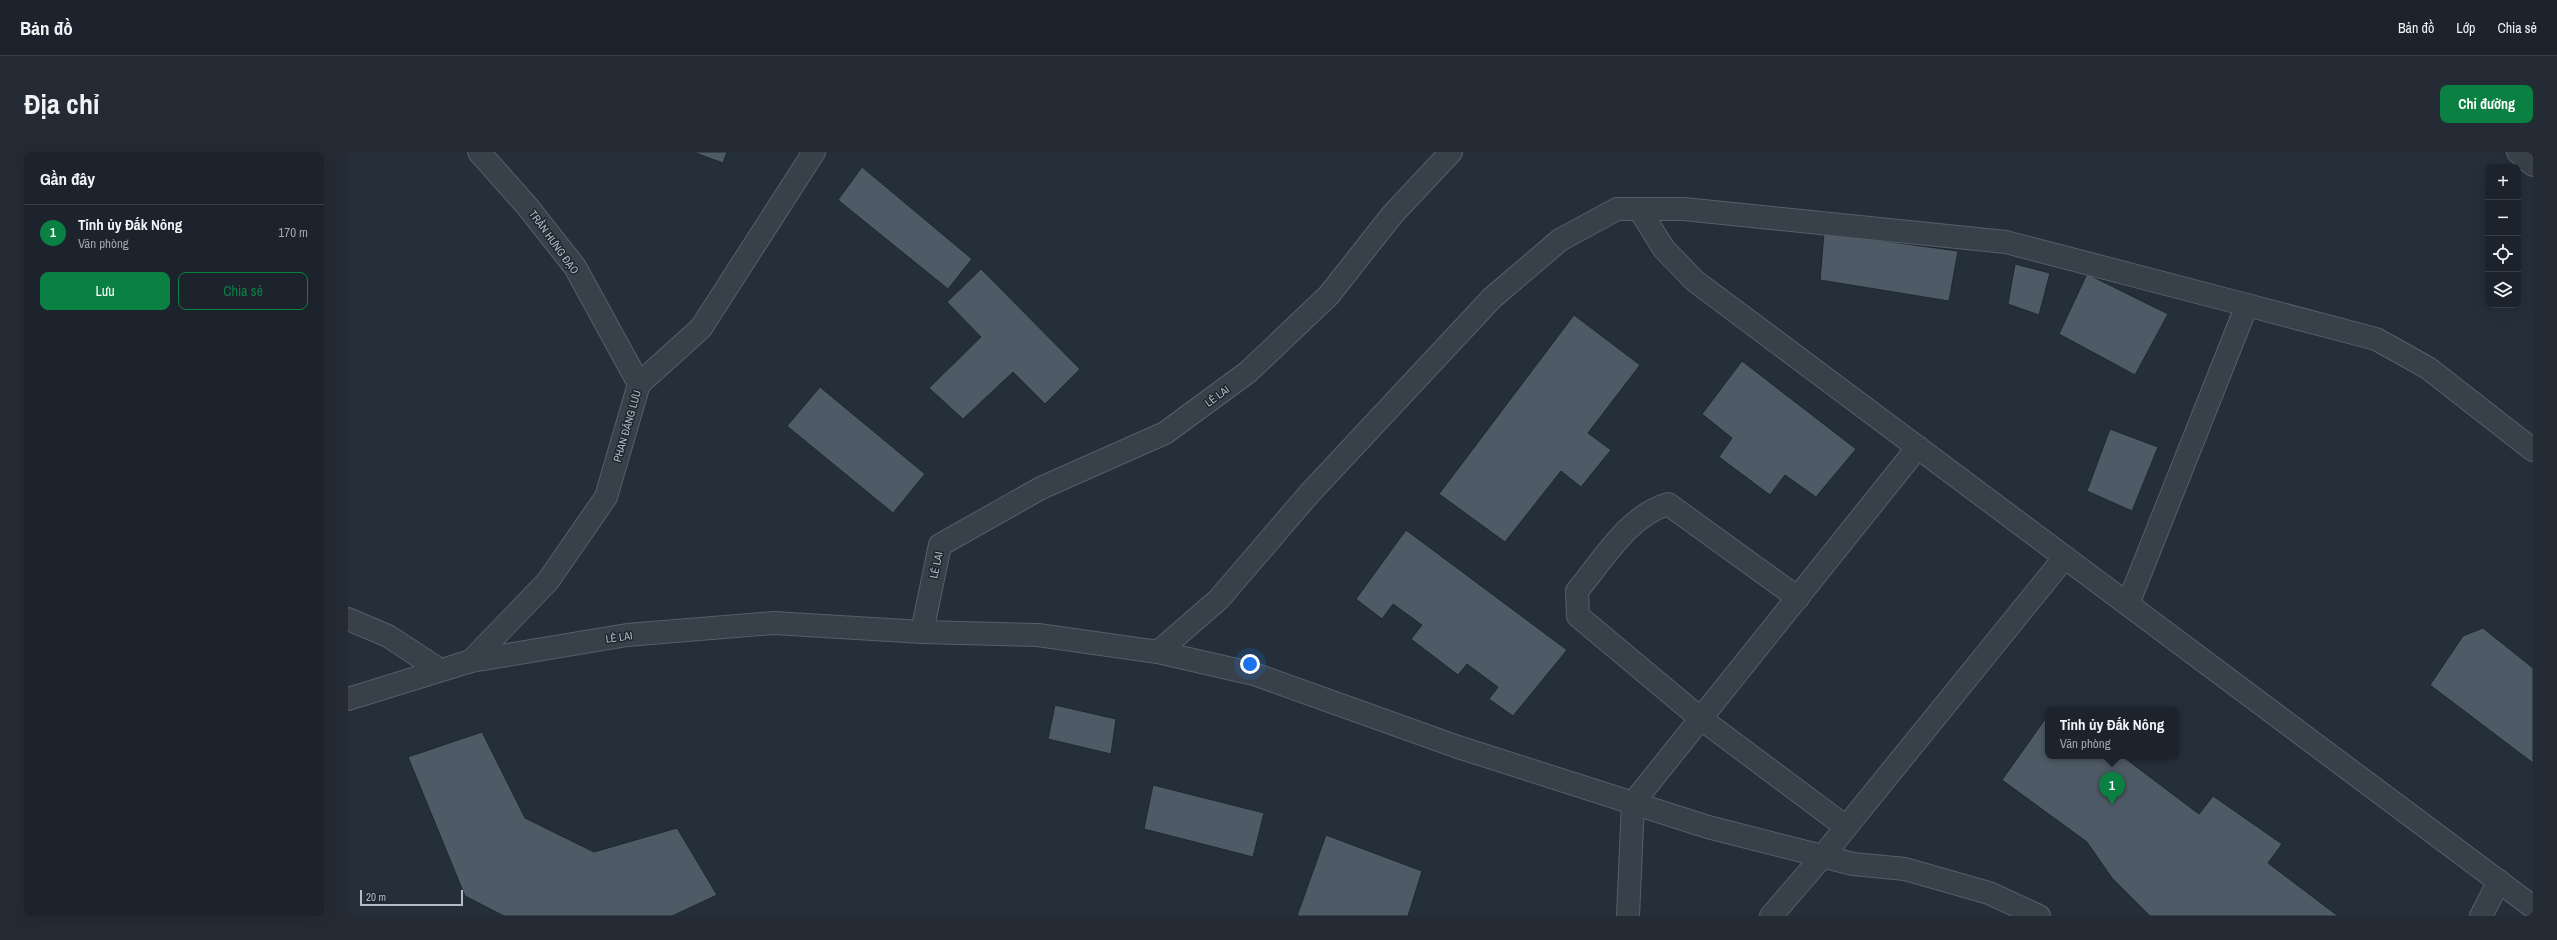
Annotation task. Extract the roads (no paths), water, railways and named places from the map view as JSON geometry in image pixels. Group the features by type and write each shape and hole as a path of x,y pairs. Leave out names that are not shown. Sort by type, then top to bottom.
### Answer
{"street":[{"name":"TRẦN HƯNG ĐẠO","path":"479,152 527,206 575,267 639,384"},
{"name":"PHAN ĐĂNG LƯU","path":"471,661 548,580 606,497 639,384 701,328 814,152"},
{"name":"LÊ LAI","path":"348,699 471,661 627,635 774,623 922,632 940,545 1041,488 1165,433 1248,372 1329,295 1392,215 1451,152"},
{"path":"2518,152 2533,165"},
{"path":"1158,652 1219,599 1309,494 1492,298 1560,240 1616,209 1684,209 2006,242 2247,305 2376,339 2428,368 2533,450"},
{"path":"1639,209 1664,249 1695,281 2533,907"},
{"path":"2128,604 2247,305"},
{"path":"1628,916 1633,803 1918,447"},
{"path":"1798,598 1668,504 1651,509 1632,524 1577,591 1578,616 1700,718 1846,827"},
{"path":"1771,916 1822,857 2064,557"},
{"path":"348,618 388,636 440,670"},
{"path":"922,632 1038,635 1158,652 1254,674 1458,747 1708,827 1853,864 1905,869 1989,893 2039,916"},
{"path":"2481,916 2499,881"}],"place":[{"name":"Tỉnh ủy Đắk Nông","path":"2112,805"}]}
